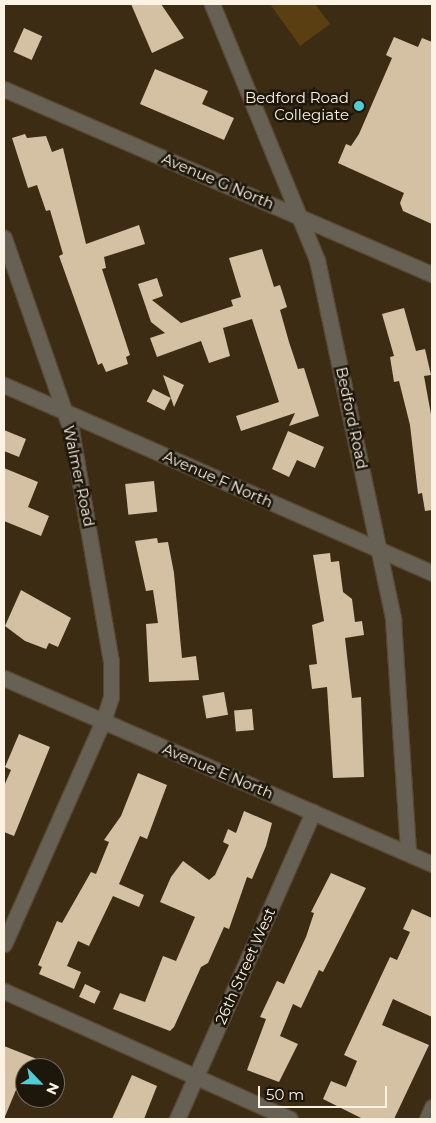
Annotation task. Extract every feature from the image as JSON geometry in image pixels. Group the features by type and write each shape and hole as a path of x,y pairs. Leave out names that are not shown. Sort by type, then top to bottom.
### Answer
{"street":[{"name":"Bedford Road","path":"212,4 302,217 318,260 381,550 393,619 408,853"},
{"name":"Avenue G North","path":"4,89 432,274"},
{"name":"Walmer Road","path":"4,238 75,446 111,661 111,697 103,721 4,944"},
{"name":"Avenue F North","path":"4,385 432,573"},
{"name":"Avenue E North","path":"4,678 432,864"},
{"name":"26th Street West","path":"177,1119 313,812"},
{"path":"4,991 290,1119"},
{"path":"427,1119 432,1106"}],"shaded area":[{"path":"270,4 315,4 330,24 300,46"}],"building":[{"path":"131,4 161,4 184,38 152,53"},
{"path":"24,28 42,36 32,60 13,52"},
{"path":"394,37 418,47 422,38 432,42 432,224 403,211 400,203 404,193 338,163 346,144 351,146 359,134 392,58 386,55"},
{"path":"155,69 208,91 202,104 234,118 224,140 140,104"},
{"path":"25,134 27,138 46,136 52,152 63,148 86,244 139,225 145,244 104,257 106,268 102,269 130,355 126,357 128,364 106,372 102,363 98,365 59,256 63,254 50,210 46,211 37,185 28,188 12,138"},
{"path":"262,249 274,287 280,285 287,307 280,310 289,342 298,369 304,368 319,416 289,426 295,413 241,431 236,416 279,402 252,319 223,328 230,356 209,363 201,341 157,357 150,338 165,333 151,322 138,284 157,278 163,296 152,300 181,323 233,306 231,300 241,297 229,258"},
{"path":"404,308 416,351 425,349 431,375 424,376 432,420 432,510 425,511 422,493 418,494 410,425 399,381 394,382 390,357 394,356 382,314"},
{"path":"163,375 184,385 174,407"},
{"path":"153,389 171,398 164,411 147,401"},
{"path":"4,430 26,439 19,457 4,451"},
{"path":"288,431 324,447 315,468 297,460 289,477 272,469"},
{"path":"4,468 38,482 28,507 49,516 41,536 4,521"},
{"path":"154,481 157,512 128,515 125,484"},
{"path":"157,538 158,543 168,542 174,573 182,658 196,656 199,680 149,682 146,624 158,623 153,590 146,591 135,541"},
{"path":"330,553 331,562 339,561 343,592 352,599 355,622 362,621 364,635 345,638 352,698 361,697 364,777 333,778 327,687 312,689 309,665 317,664 312,625 324,621 313,555"},
{"path":"21,590 71,618 58,647 49,643 46,649 25,641 5,626"},
{"path":"224,692 228,715 206,718 202,696"},
{"path":"252,709 254,730 236,731 234,711"},
{"path":"19,734 50,747 14,836 4,832 4,786 11,770 5,767"},
{"path":"138,773 167,785 147,839 140,836 119,884 144,895 139,907 113,896 89,946 78,941 67,966 81,972 74,989 39,974 42,967 38,965 57,921 62,923 91,872 96,874 109,842 104,840 121,816"},
{"path":"244,811 272,823 266,846 252,879 247,877 229,929 224,927 208,963 201,967 174,1027 170,1031 113,1009 120,993 145,1002 163,956 176,961 195,917 160,902 171,877 183,861 209,880 215,875 229,845 223,842 228,829 236,833"},
{"path":"331,873 366,888 323,972 319,970 301,1008 293,1004 280,1036 298,1044 279,1082 247,1070 266,1019 260,1017 277,981 284,984 306,937 314,913 311,912"},
{"path":"412,909 432,918 432,1017 393,999 382,1025 429,1045 394,1119 363,1119 323,1099 331,1081 346,1087 357,1061 344,1055 390,957 397,960 410,932 403,929"},
{"path":"85,984 100,991 94,1004 79,997"},
{"path":"4,1046 34,1058 15,1058 15,1092 4,1119"},
{"path":"132,1075 157,1086 144,1119 112,1119"}],"place":[{"name":"Bedford Road Collegiate","path":"359,106"}]}
